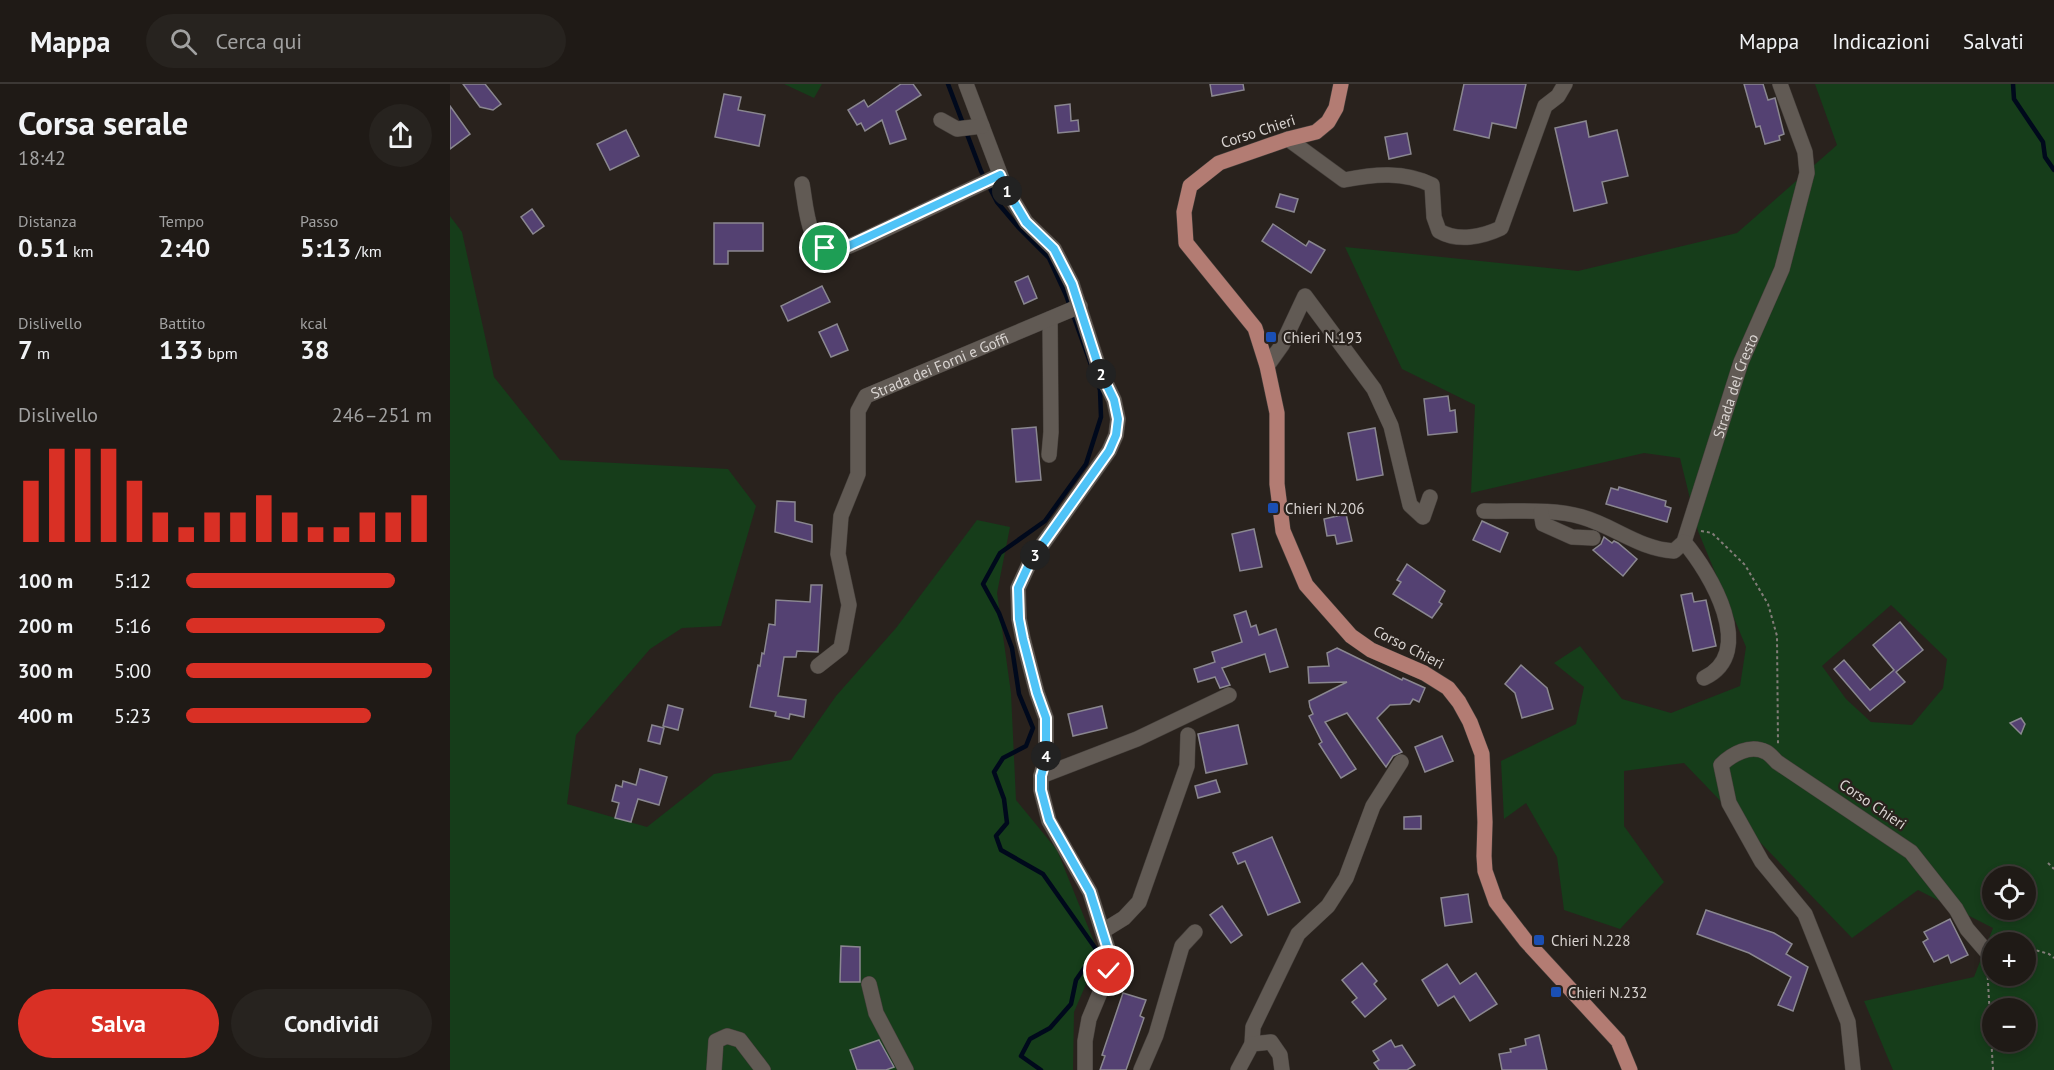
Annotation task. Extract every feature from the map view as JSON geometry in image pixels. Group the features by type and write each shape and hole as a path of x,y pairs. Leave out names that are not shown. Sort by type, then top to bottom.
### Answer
{"main road":[{"name":"Corso Chieri","path":"1341,84 1336,108 1328,122 1316,132 1288,139 1219,163 1190,186 1184,212 1186,243 1255,328 1267,366 1276,413 1277,484 1283,531 1306,585 1351,636 1371,650 1424,673 1448,688 1459,702 1470,722 1482,754 1485,796 1485,871 1496,902 1526,941 1618,1041 1630,1070"}],"street":[{"path":"966,84 970,127 990,180 1005,187 1026,222 1054,249 1079,307 1100,371 1114,400 1118,419 1116,435 1109,451 1030,562 1018,588 1019,619 1023,639 1046,718 1046,758 1041,776 1041,790 1049,820 1090,892 1111,959 1109,971 1089,1020 1084,1041 1085,1070"},
{"path":"1288,139 1344,180 1390,174 1417,178 1432,185 1434,217 1439,231 1447,236 1487,235 1501,228 1545,106 1558,96 1566,84"},
{"name":"Strada del Cresto","path":"1684,542 1741,362 1782,269 1807,173 1805,152 1780,84"},
{"path":"941,120 970,127"},
{"path":"802,183 813,237 819,245 832,250 842,249 863,240 990,180"},
{"path":"1267,366 1282,345 1305,296 1374,389 1392,426 1410,505 1422,517 1430,497"},
{"name":"Strada dei Forni e Goffi","path":"818,666 841,648 849,605 838,545 841,516 858,474 858,411 866,396 1079,307"},
{"path":"1049,455 1055,317"},
{"path":"1484,511 1541,512 1582,517 1647,547 1662,550 1674,551 1684,542 1697,557 1711,580 1729,629 1727,658 1716,673 1704,678"},
{"path":"1541,512 1543,524 1572,537 1593,538"},
{"path":"1041,776 1137,739 1229,695"},
{"path":"1103,931 1124,918 1139,902 1187,766 1188,735"},
{"name":"Corso Chieri","path":"1853,1070 1848,1022 1805,914 1762,862 1729,803 1721,765 1731,755 1752,749 1766,752 1777,762 1911,852 1934,878 1967,929 1982,946"},
{"path":"1238,1070 1252,1044 1253,1027 1298,934 1329,906 1346,878 1373,806 1401,762"},
{"path":"1141,1070 1156,1035 1182,946 1195,932"},
{"path":"869,984 876,1012 906,1070"},
{"path":"714,1070 716,1041 727,1036 740,1040 763,1070"},
{"path":"1252,1044 1271,1042 1280,1055 1282,1070"}],"path":[{"path":"1712,533 1745,565 1768,604 1777,636 1779,744 1777,762"},
{"path":"2048,863 2054,869"},
{"path":"2036,950 2054,958"},
{"path":"1988,986 1993,1070"}],"green space":[{"path":"784,84 822,84 814,98"},
{"path":"1815,84 2054,84 2054,1070 1893,1070 1864,1001 1974,977 1982,956 1982,986 2036,986 2036,932 1991,932 1993,928 1918,890 1852,938 1684,763 1624,771 1624,826 1664,882 1620,929 1564,910 1557,857 1526,803 1504,819 1501,761 1576,724 1584,687 1554,663 1580,646 1622,699 1671,713 1740,686 1746,647 1698,531 1680,458 1644,453 1471,493 1475,405 1402,369 1345,247 1578,271 1737,233 1837,145","holes":["1891,605 1947,659 1943,688 1912,725 1871,722 1846,699 1822,666"]},
{"path":"450,216 462,232 494,377 560,460 728,469 756,506 721,626 682,628 650,649 576,735 567,804 647,827 714,774 791,760 836,696 896,628 977,520 1010,527 997,593 1011,693 1016,800 1057,850 1099,954 1074,1012 1073,1070 450,1070"}],"building":[{"path":"463,84 485,84 501,104 493,110 480,107"},
{"path":"901,84 913,84 921,95 896,111 906,139 890,144 882,120 865,131 861,123 857,125 848,110 864,100 868,107"},
{"path":"1210,84 1243,84 1244,90 1212,96"},
{"path":"1464,84 1526,84 1516,128 1492,123 1489,138 1454,130"},
{"path":"1744,84 1763,84 1768,100 1775,98 1784,134 1779,136 1780,140 1765,144 1760,126 1756,127"},
{"path":"724,94 741,97 738,110 765,115 759,146 715,137"},
{"path":"1070,104 1071,121 1078,120 1079,131 1058,133 1055,106"},
{"path":"450,106 470,134 450,149"},
{"path":"1586,121 1589,137 1617,130 1628,176 1602,182 1607,203 1574,211 1555,128"},
{"path":"626,130 639,156 610,170 597,144"},
{"path":"1407,133 1411,154 1389,159 1385,137"},
{"path":"1280,194 1298,199 1294,212 1276,207"},
{"path":"532,209 544,226 533,234 521,217"},
{"path":"714,223 763,223 763,251 728,251 728,264 714,264"},
{"path":"1273,224 1306,246 1309,241 1325,250 1311,273 1262,241"},
{"path":"1028,276 1037,298 1024,304 1015,282"},
{"path":"822,286 830,302 788,321 781,306"},
{"path":"837,324 848,350 831,357 819,332"},
{"path":"1448,396 1450,411 1455,410 1457,432 1428,435 1424,399"},
{"path":"1036,427 1041,480 1016,482 1012,429"},
{"path":"1375,428 1383,475 1357,480 1348,433"},
{"path":"1619,487 1666,501 1665,506 1671,508 1667,522 1606,504 1611,488 1618,490"},
{"path":"777,501 795,502 795,521 812,525 812,542 775,532"},
{"path":"1346,514 1352,541 1337,544 1335,535 1327,536 1324,519"},
{"path":"1482,521 1508,533 1500,552 1473,540"},
{"path":"1254,529 1262,567 1240,571 1232,534"},
{"path":"1604,537 1612,543 1614,541 1618,543 1637,559 1623,576 1593,550 1601,544"},
{"path":"1407,564 1445,591 1439,602 1442,604 1432,618 1393,594 1401,582 1397,580"},
{"path":"811,585 822,585 818,652 797,651 796,657 784,657 778,696 806,700 804,717 790,714 789,719 775,716 776,712 750,707 758,665 760,666 762,653 764,654 769,624 775,625 776,600 810,602"},
{"path":"1692,593 1694,602 1706,600 1716,646 1693,651 1681,595"},
{"path":"1246,611 1251,627 1256,625 1259,635 1276,629 1288,667 1270,672 1265,654 1222,668 1230,685 1220,688 1215,677 1198,682 1194,669 1215,662 1212,652 1242,642 1234,615"},
{"path":"1900,622 1923,650 1896,672 1905,682 1870,711 1834,669 1844,660 1870,690 1894,670 1873,645"},
{"path":"1337,648 1402,680 1403,678 1425,688 1419,702 1413,699 1410,704 1390,705 1377,718 1402,752 1393,756 1386,767 1347,713 1325,722 1356,769 1341,778 1319,744 1322,742 1309,716 1313,714 1309,701 1347,682 1309,683 1308,667 1329,666 1327,653"},
{"path":"1521,665 1547,688 1553,709 1522,718 1515,693 1505,684"},
{"path":"668,705 683,709 678,730 663,726"},
{"path":"1102,706 1107,728 1073,736 1068,714"},
{"path":"2021,718 2025,724 2021,734 2010,723"},
{"path":"652,725 664,728 660,744 648,741"},
{"path":"1238,725 1247,764 1206,773 1198,734"},
{"path":"1442,736 1453,761 1425,772 1415,747"},
{"path":"640,769 667,777 659,805 638,799 631,822 615,818 619,803 612,801 616,785 622,787 623,781 636,785"},
{"path":"1216,780 1220,792 1198,798 1195,786"},
{"path":"1421,816 1421,829 1404,829 1404,817"},
{"path":"1272,837 1300,902 1268,915 1245,861 1238,864 1233,853"},
{"path":"1468,894 1472,922 1445,926 1441,898"},
{"path":"1222,906 1242,935 1231,943 1210,915"},
{"path":"1706,910 1774,933 1792,944 1786,954 1808,967 1793,1011 1778,1005 1791,977 1749,953 1697,934"},
{"path":"1950,919 1968,955 1951,963 1948,955 1934,962 1923,942 1928,939 1924,932"},
{"path":"841,946 860,947 860,982 840,982"},
{"path":"1362,963 1377,981 1374,984 1386,999 1365,1017 1352,1002 1357,998 1342,980"},
{"path":"1447,964 1460,984 1476,973 1497,1004 1470,1021 1454,996 1438,1006 1422,980"},
{"path":"1123,993 1146,1000 1140,1016 1144,1018 1126,1070 1100,1070 1105,1056 1102,1055"},
{"path":"1539,1035 1547,1070 1502,1070 1499,1054 1511,1052 1510,1049 1526,1045 1525,1039"},
{"path":"879,1040 894,1067 886,1070 857,1070 850,1050"},
{"path":"1391,1040 1395,1047 1402,1045 1415,1065 1407,1070 1379,1070 1374,1063 1379,1060 1373,1051"}],"waterway":[{"path":"948,84 981,171 997,202 1049,258 1066,295 1100,390 1101,417 1086,464 1045,521 1000,553 983,584 999,613 1012,648 1019,694 1033,728 1026,746 1003,758 994,772 1004,799 1007,823 996,836 1001,850 1043,874 1098,952 1098,960 1085,967 1076,980 1071,1004 1050,1028 1030,1039 1021,1056 1041,1070"},
{"path":"2013,84 2014,99 2043,142 2045,157 2054,170"}],"place":[{"name":"Chieri N.193","path":"1271,337"},
{"name":"Chieri N.206","path":"1273,508"},
{"name":"Chieri N.228","path":"1539,940"},
{"name":"Chieri N.232","path":"1556,992"}],"route":[{"path":"825,248 842,249 1000,175 1026,222 1054,249 1072,284 1100,371 1114,400 1118,419 1116,435 1093,476 1030,562 1018,588 1019,619 1037,693 1046,718 1046,758 1041,776 1041,790 1049,820 1090,892 1102,924 1111,959 1109,971"}]}
